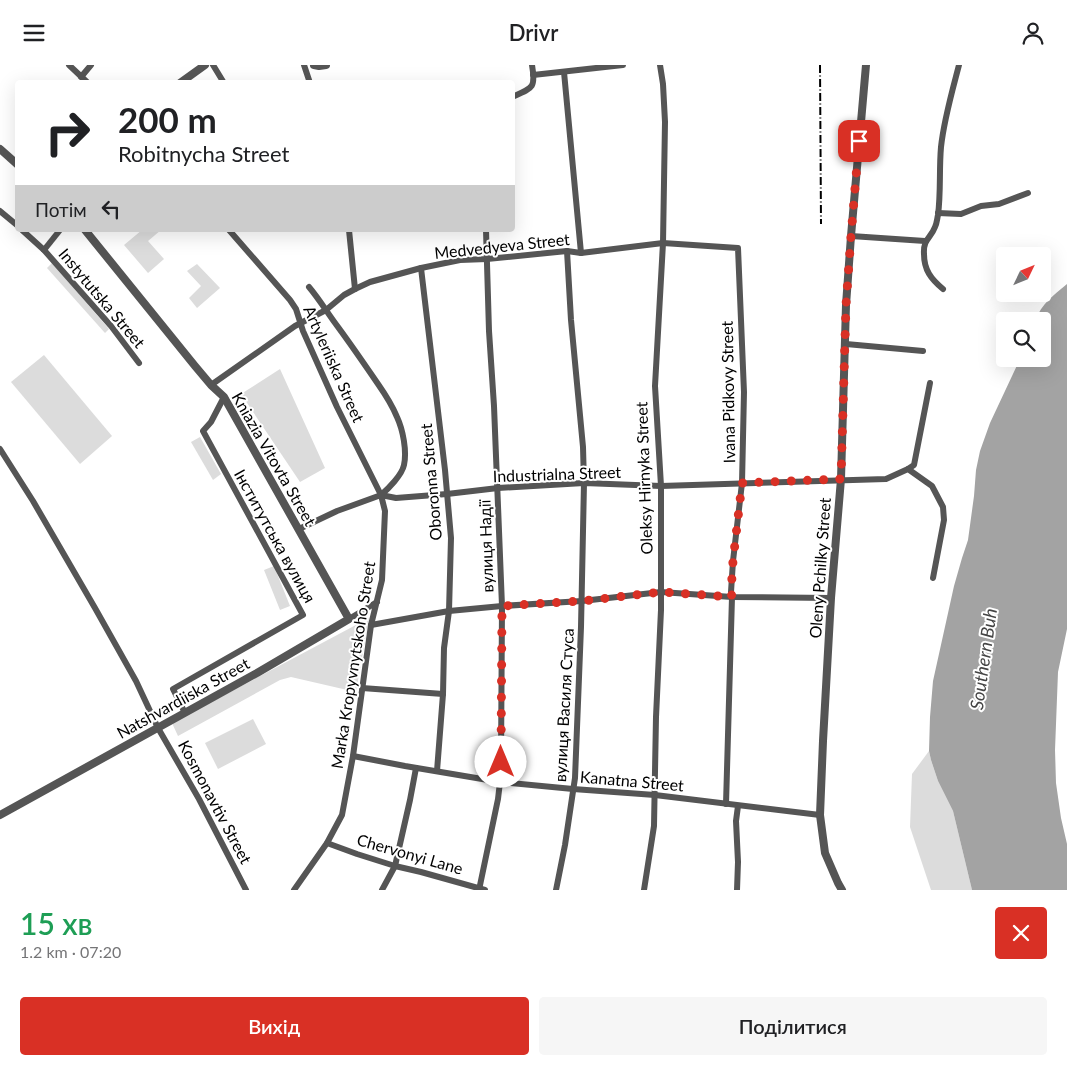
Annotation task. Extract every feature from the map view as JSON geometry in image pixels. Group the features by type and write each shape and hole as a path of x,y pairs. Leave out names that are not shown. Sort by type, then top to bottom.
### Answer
{"street":[{"path":"68,65 84,80"},
{"path":"81,77 91,65"},
{"path":"184,80 206,65"},
{"path":"213,65 222,80"},
{"path":"304,65 309,80"},
{"path":"314,65 326,65"},
{"path":"515,96 531,88 534,82 532,65"},
{"path":"534,75 623,65"},
{"name":"Oleksy Hirnyka Street","path":"644,890 654,827 661,592 662,486 655,386 664,243 665,122 660,65"},
{"name":"Oleny Pchilky Street","path":"842,890 825,853 820,815 822,741 841,479 846,305 866,65"},
{"path":"943,289 932,279 926,269 924,253 926,241 935,227 938,213 944,123 959,65"},
{"path":"564,72 581,253"},
{"path":"0,149 15,162"},
{"path":"938,213 961,215 981,206 999,204 1028,193"},
{"path":"0,211 15,224"},
{"name":"Instytutska Street","path":"24,232 44,250 111,326 139,363"},
{"path":"44,250 58,232"},
{"name":"Kniazia Vitovta Street","path":"87,232 211,385 224,397 349,619"},
{"name":"Artyleriiska Street","path":"231,232 296,309 300,323 337,407 380,495"},
{"path":"349,232 355,289"},
{"name":"вулиця Надії","path":"481,890 500,782 502,606 494,406 488,331 486,232"},
{"path":"851,236 926,241"},
{"name":"Medvedyeva Street","path":"211,385 300,323 326,310 355,289 370,282 422,268 460,261 568,251 581,253 664,243 738,248"},
{"name":"Ivana Pidkovy Street","path":"726,804 731,592 742,483 744,391 738,248"},
{"name":"вулиця Василя Стуса","path":"556,890 573,789 582,601 584,483 571,320 568,251"},
{"name":"Oboronna Street","path":"422,268 451,539 449,611 444,648 443,694 437,771"},
{"path":"299,529 337,511 380,495 388,489 404,467 405,453 398,418 390,403 322,302 309,287"},
{"path":"846,344 923,351"},
{"path":"930,383 914,465 908,469 932,486 943,507 944,520 933,578"},
{"name":"Інститутська вулиця","path":"185,713 173,689 303,615 203,431 211,422 224,397"},
{"name":"Kosmonavtiv Street","path":"0,449 33,501 136,681 158,728 246,890"},
{"name":"Industrialna Street","path":"380,495 396,498 498,488 584,483 662,486 886,479 908,469"},
{"name":"Marka Kropyvnytskoho Street","path":"294,890 327,843 342,815 353,756 371,625 382,580 385,511 380,495"},
{"path":"371,625 449,611 582,601 661,592 732,597 831,598"},
{"name":"Natshvardiiska Street","path":"0,815 257,673 377,602"},
{"path":"362,688 443,694"},
{"name":"Kanatna Street","path":"353,756 500,782 655,795 820,815"},
{"path":"382,890 396,866 416,768"},
{"path":"737,890 736,821 738,806"},
{"name":"Chervonyi Lane","path":"327,843 396,866 481,890"}],"shaded area":[{"path":"140,232 159,232 148,241 164,259 148,273 124,245"},
{"path":"52,263 109,329 105,333 47,268"},
{"path":"197,264 220,288 197,308 189,298 201,286 187,271"},
{"path":"44,355 112,436 80,464 11,382"},
{"path":"280,369 325,468 300,482 241,394"},
{"path":"200,437 221,474 213,480 191,442"},
{"path":"274,566 290,606 280,610 264,570"},
{"path":"369,618 356,692 291,677 280,680 178,736 172,723"},
{"path":"253,719 266,744 218,769 205,743"},
{"path":"929,751 938,781 953,811 972,890 931,890 910,827 912,774"}],"water":[{"name":"Southern Buh","path":"1067,284 1067,629 1058,672 1055,750 1056,783 1067,844 1067,890 972,890 953,811 938,781 929,751 933,681 954,586 968,540 980,451 990,423 1016,367 1051,367 1051,312 1040,312 1047,303 1051,303 1053,296"}],"railway":[{"path":"820,65 821,224"}],"route":[{"path":"501,762 500,665 502,606 582,601 661,592 732,597 733,561 742,483 841,479 846,305 859,141"}]}
